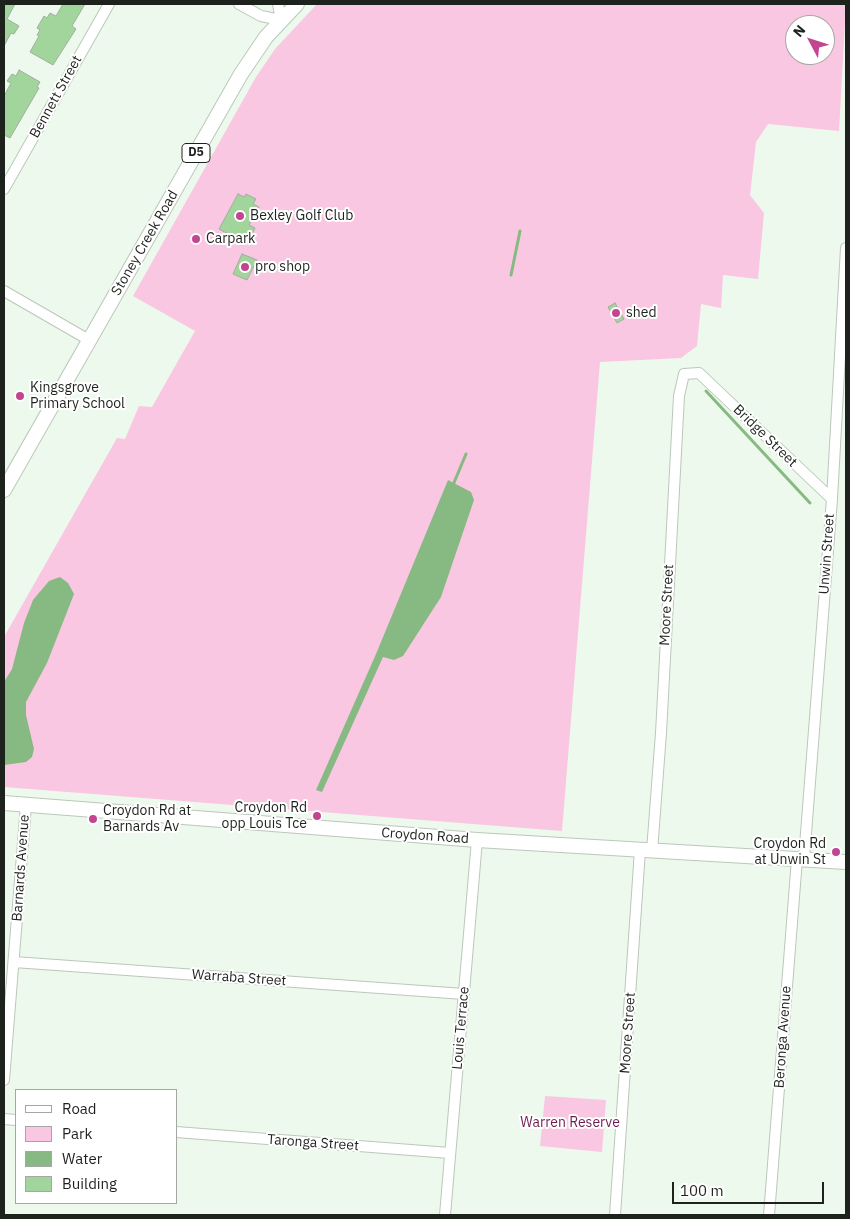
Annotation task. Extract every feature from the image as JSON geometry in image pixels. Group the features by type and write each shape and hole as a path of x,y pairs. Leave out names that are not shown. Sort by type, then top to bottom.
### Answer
{"main road":[{"name":"Stoney Creek Road","path":"4,490 241,74 280,20 297,4"},
{"name":"Croydon Road","path":"4,802 477,840 846,862"}],"street":[{"name":"Bennett Street","path":"4,190 109,4"},
{"path":"239,4 261,16 280,20 278,4"},
{"name":"Unwin Street","path":"800,859 842,377 846,248"},
{"path":"4,291 89,340"},
{"name":"Bridge Street","path":"699,372 832,499"},
{"name":"Moore Street","path":"615,1215 646,851 661,733 679,396 684,374 699,372"},
{"name":"Barnards Avenue","path":"4,1080 26,805"},
{"name":"Louis Terrace","path":"445,1215 477,840"},
{"name":"Beronga Avenue","path":"769,1215 800,859"},
{"name":"Warraba Street","path":"14,962 464,994"},
{"name":"Taronga Street","path":"178,1132 450,1154"}],"green space":[{"path":"317,4 846,4 839,131 768,124 756,142 750,195 764,213 758,279 723,275 721,308 701,304 697,346 681,358 600,362 562,831 4,787 4,637 117,438 125,439 139,406 152,407 195,331 133,296 256,77 275,49"},
{"name":"Warren Reserve","path":"545,1096 606,1100 602,1152 540,1146"}],"water":[{"path":"448,480 471,492 474,500 441,597 403,656 394,660 383,657 322,792 316,790 376,654"},
{"path":"60,577 68,583 74,594 47,663 26,702 26,715 34,749 32,757 26,762 4,765 4,682 12,669 24,623 33,600 49,581"}],"building":[{"path":"4,4 15,4 7,19 19,26 14,34 11,33 4,46"},
{"path":"63,4 85,4 72,26 76,29 53,65 30,52 39,36 37,35 40,30 37,28 44,16 47,18 50,13 56,16"},
{"path":"19,70 40,82 37,87 39,88 10,138 4,135 4,96 11,83 7,81 12,74 16,76"},
{"name":"Bexley Golf Club","path":"238,194 244,197 246,194 256,199 253,204 259,207 249,225 255,228 247,244 219,229"},
{"name":"pro shop","path":"242,254 257,260 247,280 233,274"},
{"name":"shed","path":"615,303 624,319 617,323 608,307"}],"waterway":[{"path":"511,275 520,231"},
{"path":"706,391 810,503"},
{"path":"453,485 466,454"}],"place":[{"name":"Bexley Golf Club","path":"240,216"},
{"name":"Carpark","path":"196,239"},
{"name":"pro shop","path":"245,267"},
{"name":"shed","path":"616,313"},
{"name":"Kingsgrove Primary School","path":"20,396"},
{"name":"Croydon Rd opp Louis Tce","path":"317,816"},
{"name":"Croydon Rd at Barnards Av","path":"93,819"},
{"name":"Croydon Rd at Unwin St","path":"836,852"}]}
